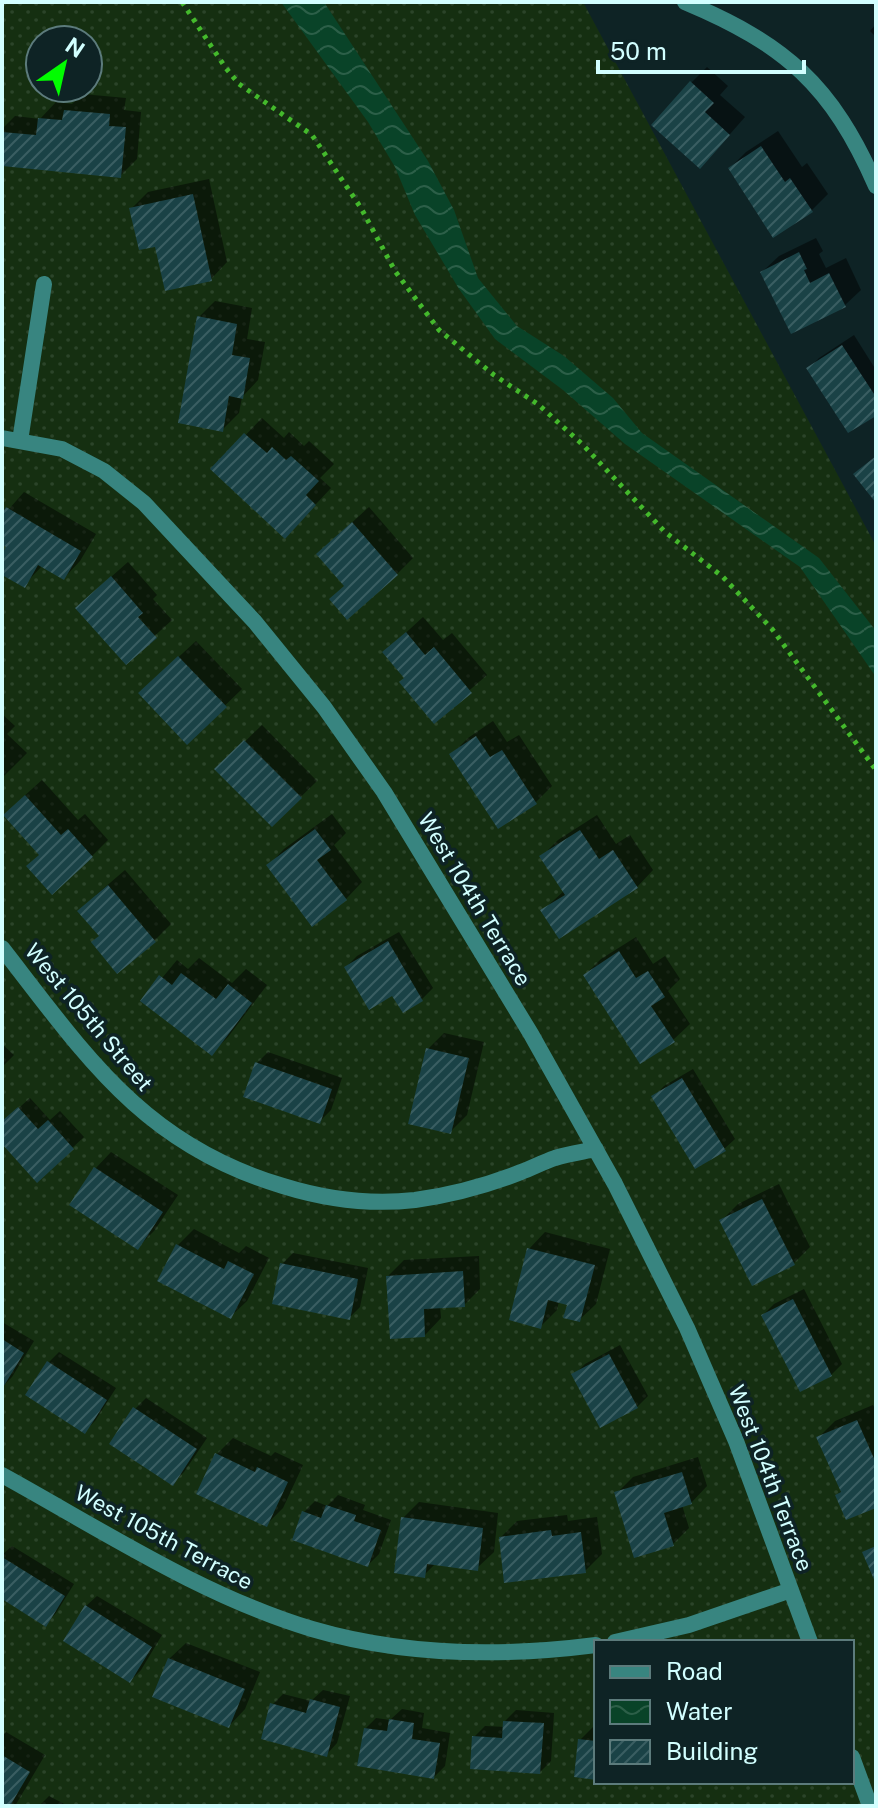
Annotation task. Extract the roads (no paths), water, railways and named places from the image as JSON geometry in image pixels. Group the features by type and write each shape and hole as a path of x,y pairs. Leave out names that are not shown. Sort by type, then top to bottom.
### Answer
{"street":[{"path":"685,2 735,23 775,49 811,80 829,100 861,151 876,186"},
{"path":"20,441 44,284"},
{"name":"West 104th Terrace","path":"2,438 62,449 125,486 255,622 324,707 384,792 531,1034 596,1149 687,1328 736,1441 809,1640"},
{"name":"West 105th Street","path":"2,948 114,1086 165,1131 201,1154 250,1177 306,1193 357,1201 415,1200 447,1194 519,1173 553,1159 596,1149"},
{"name":"West 105th Terrace","path":"2,1475 193,1581 245,1605 313,1629 380,1644 470,1653 538,1652 594,1645"},
{"path":"624,1640 689,1625 791,1590"},
{"path":"854,1762 870,1806"}],"water":[{"path":"281,2 324,2 428,161 454,210 478,278 517,326 564,356 613,398 642,433 819,558 876,631 876,677 800,567 625,444 563,390 495,339 459,289 415,215 395,167 368,122"}]}
